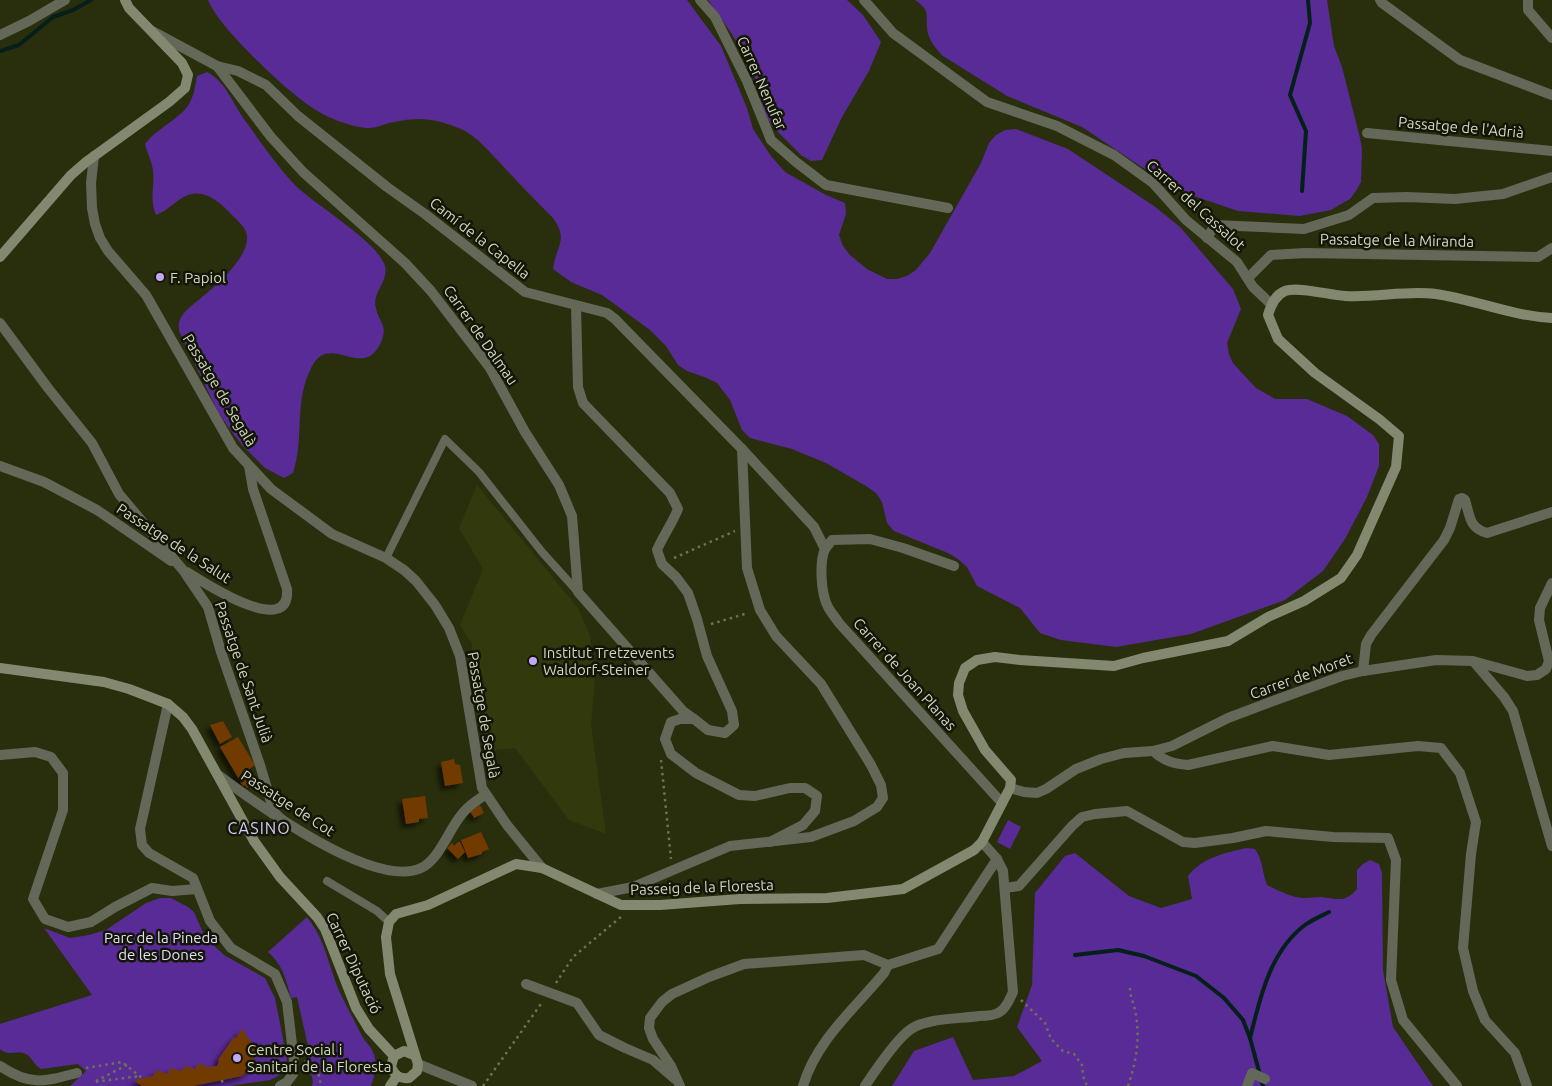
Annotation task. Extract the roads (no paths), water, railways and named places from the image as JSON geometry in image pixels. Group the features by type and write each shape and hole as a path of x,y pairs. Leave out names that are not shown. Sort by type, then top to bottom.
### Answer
{"street":[{"path":"0,35 65,0"},
{"path":"0,257 58,188 94,156 169,102 185,88 187,82 186,69 129,8 125,0"},
{"name":"Carrer Nenufar","path":"700,0 715,17 747,81 771,140 796,162 826,185 948,208"},
{"name":"Carrer del Cassalot","path":"864,0 893,33 987,102 1057,126 1114,155 1153,183 1186,220 1237,262 1253,287 1271,304"},
{"path":"1380,0 1417,30 1460,60 1552,95"},
{"path":"1528,0 1528,10 1552,38"},
{"name":"Carrer de Dalmau","path":"151,31 217,66 271,137 303,172 405,262 432,291 490,368 525,432 558,485 572,516 578,592"},
{"name":"Camí de la Capella","path":"217,66 238,72 266,85 298,116 388,188 425,214 525,292 607,313 615,319 742,449 814,527 825,549"},
{"name":"Passatge de l'Adrià","path":"1367,133 1552,151"},
{"name":"Passatge de Segalà","path":"94,156 91,184 92,208 100,238 108,251 146,295 232,448 271,489 320,526 332,534 386,558 404,570 416,581 435,605 448,628 460,656 482,788 507,825 542,868"},
{"path":"1207,238 1215,225 1304,229 1349,215 1373,198 1407,197 1455,200 1503,194 1552,177"},
{"name":"Passatge de la Miranda","path":"1248,278 1271,255 1304,253 1538,257 1552,248"},
{"path":"865,1086 879,1065 910,1029 922,1024 991,1015 1000,1012 1006,1005 1012,992 1004,871 997,859 982,842 1010,788 1010,780 985,750 962,711 958,695 959,683 965,668 977,660 995,657 1114,666 1143,658 1228,641 1268,617 1304,601 1341,578 1357,555 1396,466 1399,436 1316,373 1278,340 1268,315 1271,304 1280,293 1287,290 1300,289 1348,296 1392,293 1435,294 1516,314 1552,318"},
{"path":"576,306 578,387 583,403 670,493 678,509 657,550 662,564 676,577 688,593 707,656 732,711 734,725 725,733 708,730 683,711 578,592"},
{"name":"Passatge de Sant Julià","path":"0,323 92,443 120,494 132,511 183,570 208,607 274,812 284,821"},
{"path":"597,894 633,887 730,846 811,837 854,821 877,807 883,798 881,786 871,765 821,684 776,636 760,610 747,568 742,449"},
{"name":"Passatge de la Salut","path":"0,466 44,482 97,510 183,570 234,600 262,609 272,609 281,607 286,602 288,597 287,588 253,489 249,466"},
{"name":"Carrer de Moret","path":"1010,788 1036,793 1046,789 1076,769 1101,759 1124,753 1153,752 1172,746 1228,718 1342,676 1363,671 1366,644 1444,540 1450,528 1459,499 1465,500 1472,525 1478,530 1487,533 1552,512"},
{"path":"825,549 832,540 870,539 903,548 954,566"},
{"name":"Carrer de Joan Planas","path":"825,549 821,575 827,606 839,623 1002,803"},
{"path":"1363,671 1436,660 1473,661 1526,676 1537,675 1546,669 1549,661 1539,620 1540,608 1552,583"},
{"path":"1473,661 1504,697 1512,711 1552,846"},
{"name":"Carrer Diputació","path":"0,668 104,682 147,695 168,704 183,717 192,729 254,842 266,860 317,916 332,944 356,1008 369,1028 394,1056"},
{"path":"168,704 140,829 142,845 149,853 193,878 210,921 231,948 275,974 287,1002 294,1068 290,1079 280,1086"},
{"path":"694,719 680,719 671,722 665,739 671,754 696,773 739,795 755,796 790,788 805,788 817,796 815,811 803,826 770,842"},
{"path":"1153,752 1163,760 1174,764 1188,765 1272,746 1329,755 1418,746 1441,748 1460,773 1476,822 1463,948 1473,991 1485,1020 1515,1053 1527,1086"},
{"path":"0,755 35,752 51,757 63,773 63,810 33,899 45,919 68,926 92,922 115,907 152,888 172,891 197,889"},
{"name":"Passatge de Cot","path":"218,775 318,843 374,867 399,872 420,869 430,862 463,812 485,795"},
{"path":"1005,888 1019,886 1072,826 1082,817 1095,814 1127,810 1183,842 1195,843 1266,831 1333,837 1388,838 1396,860 1391,980 1403,1020 1457,1086"},
{"name":"Passeig de la Floresta","path":"389,922 396,914 428,905 516,864 542,868 620,905 660,905 740,899 826,898 882,893 903,889 974,850 982,842"},
{"path":"679,1084 671,1066 653,1039 649,1028 650,1018 662,1002 672,994 708,977 744,964 864,955 888,965 938,949 997,859"},
{"path":"389,922 386,937 390,974 416,1059 417,1071 413,1076 405,1078 398,1076 392,1071 391,1066 394,1056 404,1051 416,1059 472,1086"},
{"path":"803,1086 806,1074 816,1054 884,973 888,965"},
{"path":"526,984 577,1004 599,1035 653,1060 679,1084"},
{"path":"0,1066 22,1081 38,1084 76,1073"},
{"path":"1247,1086 1252,1073 1266,1079"},
{"path":"390,1086 398,1076"}],"lane":[{"path":"386,558 445,439 479,472 542,552 578,592"},
{"path":"327,881 377,911 389,922"}],"waterway":[{"path":"0,51 19,45 53,17 73,10 91,0"},
{"path":"1302,191 1306,131 1290,95 1310,23 1308,0"},
{"path":"1250,1038 1268,976 1283,948 1305,925 1329,912"},
{"path":"1075,955 1118,950 1144,956 1196,976 1224,998 1243,1020 1263,1086"}],"place":[{"name":"F. Papiol","path":"160,277"},
{"name":"Institut Tretzevents Waldorf-Steiner","path":"533,661"},
{"name":"Centre Social i Sanitari de la Floresta","path":"237,1058"}],"district":[{"name":"CASINO","path":"259,828"}],"park label":[{"name":"Parc de la Pineda de les Dones","path":"161,946"}]}
